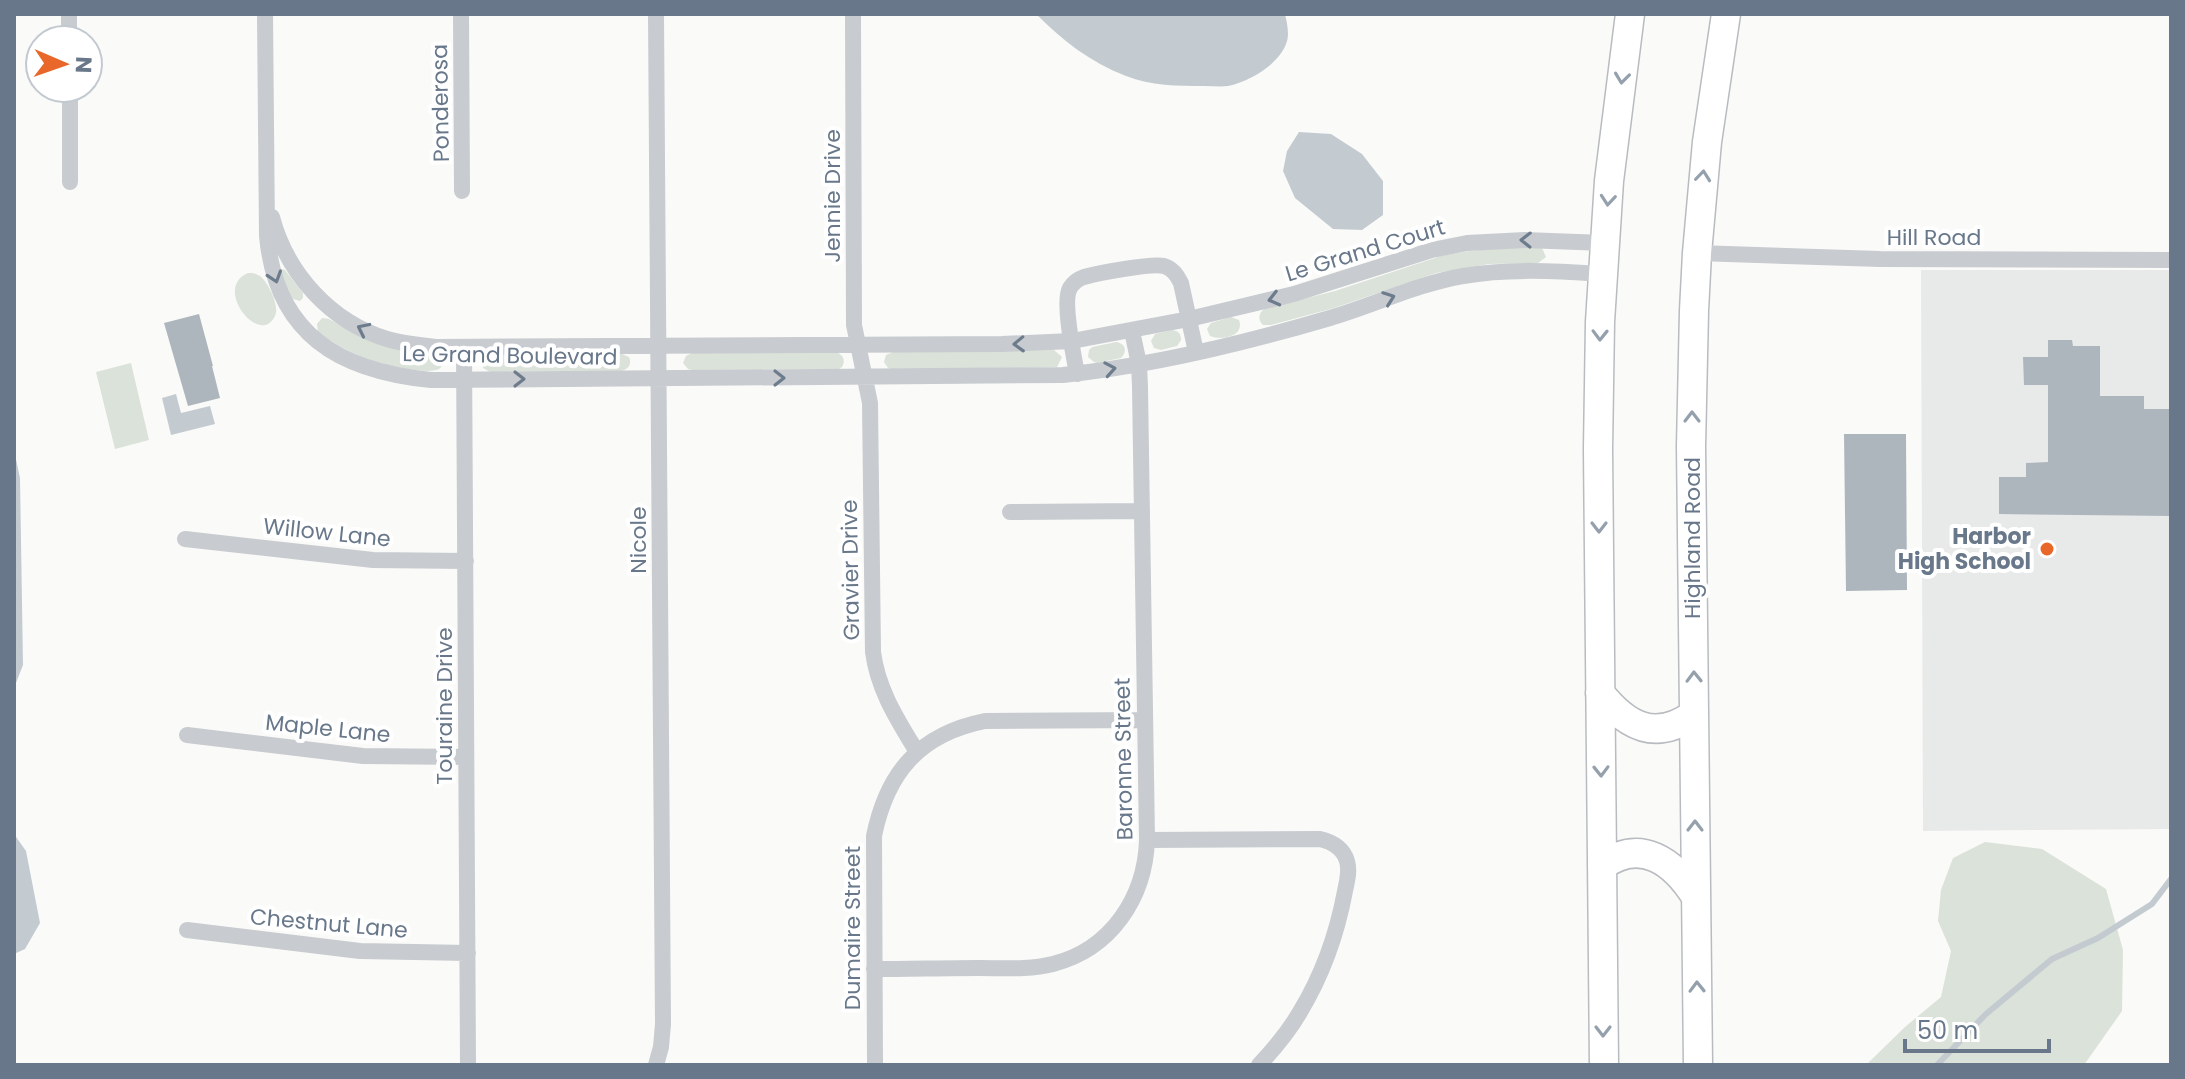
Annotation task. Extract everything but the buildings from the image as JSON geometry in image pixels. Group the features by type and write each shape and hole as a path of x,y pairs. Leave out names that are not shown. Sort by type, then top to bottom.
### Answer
{"highway":[{"path":"1604,1065 1598,404 1604,243 1630,14"},
{"name":"Highland Road","path":"1698,1065 1691,433 1697,253 1707,142 1726,14"},
{"path":"1600,693 1622,717 1647,728 1673,726 1694,714"},
{"path":"1602,866 1623,854 1649,854 1673,868 1685,879 1696,897"}],"street":[{"name":"Le Grand Boulevard","path":"265,14 269,260 284,302 313,338 324,346 348,359 387,373 414,378 865,377"},
{"name":"Ponderosa","path":"461,14 462,191"},
{"name":"Nicole","path":"656,14 663,1024 656,1065"},
{"name":"Jennie Drive","path":"853,14 854,325 865,377"},
{"path":"70,104 70,182"},
{"name":"Le Grand Boulevard","path":"268,200 275,226 293,267 304,283 332,310 355,325 387,339 436,347 858,345"},
{"name":"Le Grand Court","path":"858,345 1072,341 1189,319 1308,290 1458,244 1504,240 1604,243"},
{"name":"Hill Road","path":"1697,253 1880,259 2171,260"},
{"path":"1077,374 1067,293 1075,282 1088,276 1155,265 1170,269 1181,283 1196,352"},
{"path":"865,377 1077,374 1196,352 1302,326 1459,276 1524,271 1602,274"},
{"name":"Baronne Street","path":"874,969 1023,968 1054,963 1078,955 1107,934 1124,914 1140,883 1147,840 1139,364 1132,331"},
{"name":"Touraine Drive","path":"464,347 468,1065"},
{"name":"Gravier Drive","path":"865,377 870,403 872,638 875,665 885,698 917,752"},
{"path":"1010,512 1142,511"},
{"name":"Willow Lane","path":"185,539 373,560 466,561"},
{"name":"Dumaire Street","path":"875,1065 873,855 882,804 896,777 917,752 933,740 950,731 985,721 1145,720"},
{"name":"Maple Lane","path":"187,735 363,756 466,757"},
{"path":"1147,840 1313,838 1331,842 1344,855 1348,875 1340,919 1325,964 1300,1013 1259,1065"},
{"name":"Chestnut Lane","path":"187,930 360,951 468,953"}],"shaded area":[{"path":"1036,14 1285,14 1288,37 1277,59 1262,71 1236,84 1164,85 1135,79 1101,64 1067,42"},
{"path":"1299,132 1331,134 1362,154 1383,181 1383,215 1362,230 1333,229 1295,198 1283,171 1287,151"},
{"path":"1514,247 1542,248 1546,257 1538,263 1489,264 1436,273 1334,308 1271,325 1263,325 1260,319 1264,309 1335,291 1441,256"},
{"path":"282,269 303,293 300,301 293,299 284,283"},
{"name":"Harbor High School","path":"1921,270 2171,270 2171,829 1923,831"},
{"path":"248,273 260,276 272,294 276,312 268,324 259,325 250,320 237,302 235,291 238,280"},
{"path":"1231,317 1239,320 1236,333 1226,337 1210,336 1207,329 1211,323"},
{"path":"322,318 359,336 438,355 442,364 438,369 429,371 415,370 362,357 318,332 317,324"},
{"path":"1172,330 1180,336 1177,346 1161,350 1154,348 1151,341 1155,334"},
{"path":"1116,342 1124,348 1121,358 1097,363 1088,357 1092,347"},
{"path":"1054,350 1062,357 1057,367 892,369 884,362 886,355 893,352"},
{"path":"836,352 844,360 839,369 692,370 683,363 686,356 692,353"},
{"path":"491,354 622,354 629,357 630,362 628,368 621,371 490,372 483,368 482,361"},
{"path":"131,363 149,440 115,449 96,372"},
{"path":"176,394 181,413 210,406 215,424 171,435 162,398"},
{"path":"14,450 20,478 23,665 14,688"},
{"path":"14,834 26,851 40,923 25,949 14,954"},
{"path":"1985,842 2042,849 2106,889 2123,950 2122,1011 2084,1065 1866,1065 1941,997 1951,951 1938,921 1941,890 1953,858"}],"waterway":[{"path":"1937,1065 1986,1014 2052,959 2098,938 2152,904 2171,879"}],"place":[{"name":"Harbor High School","path":"2047,549"}]}
